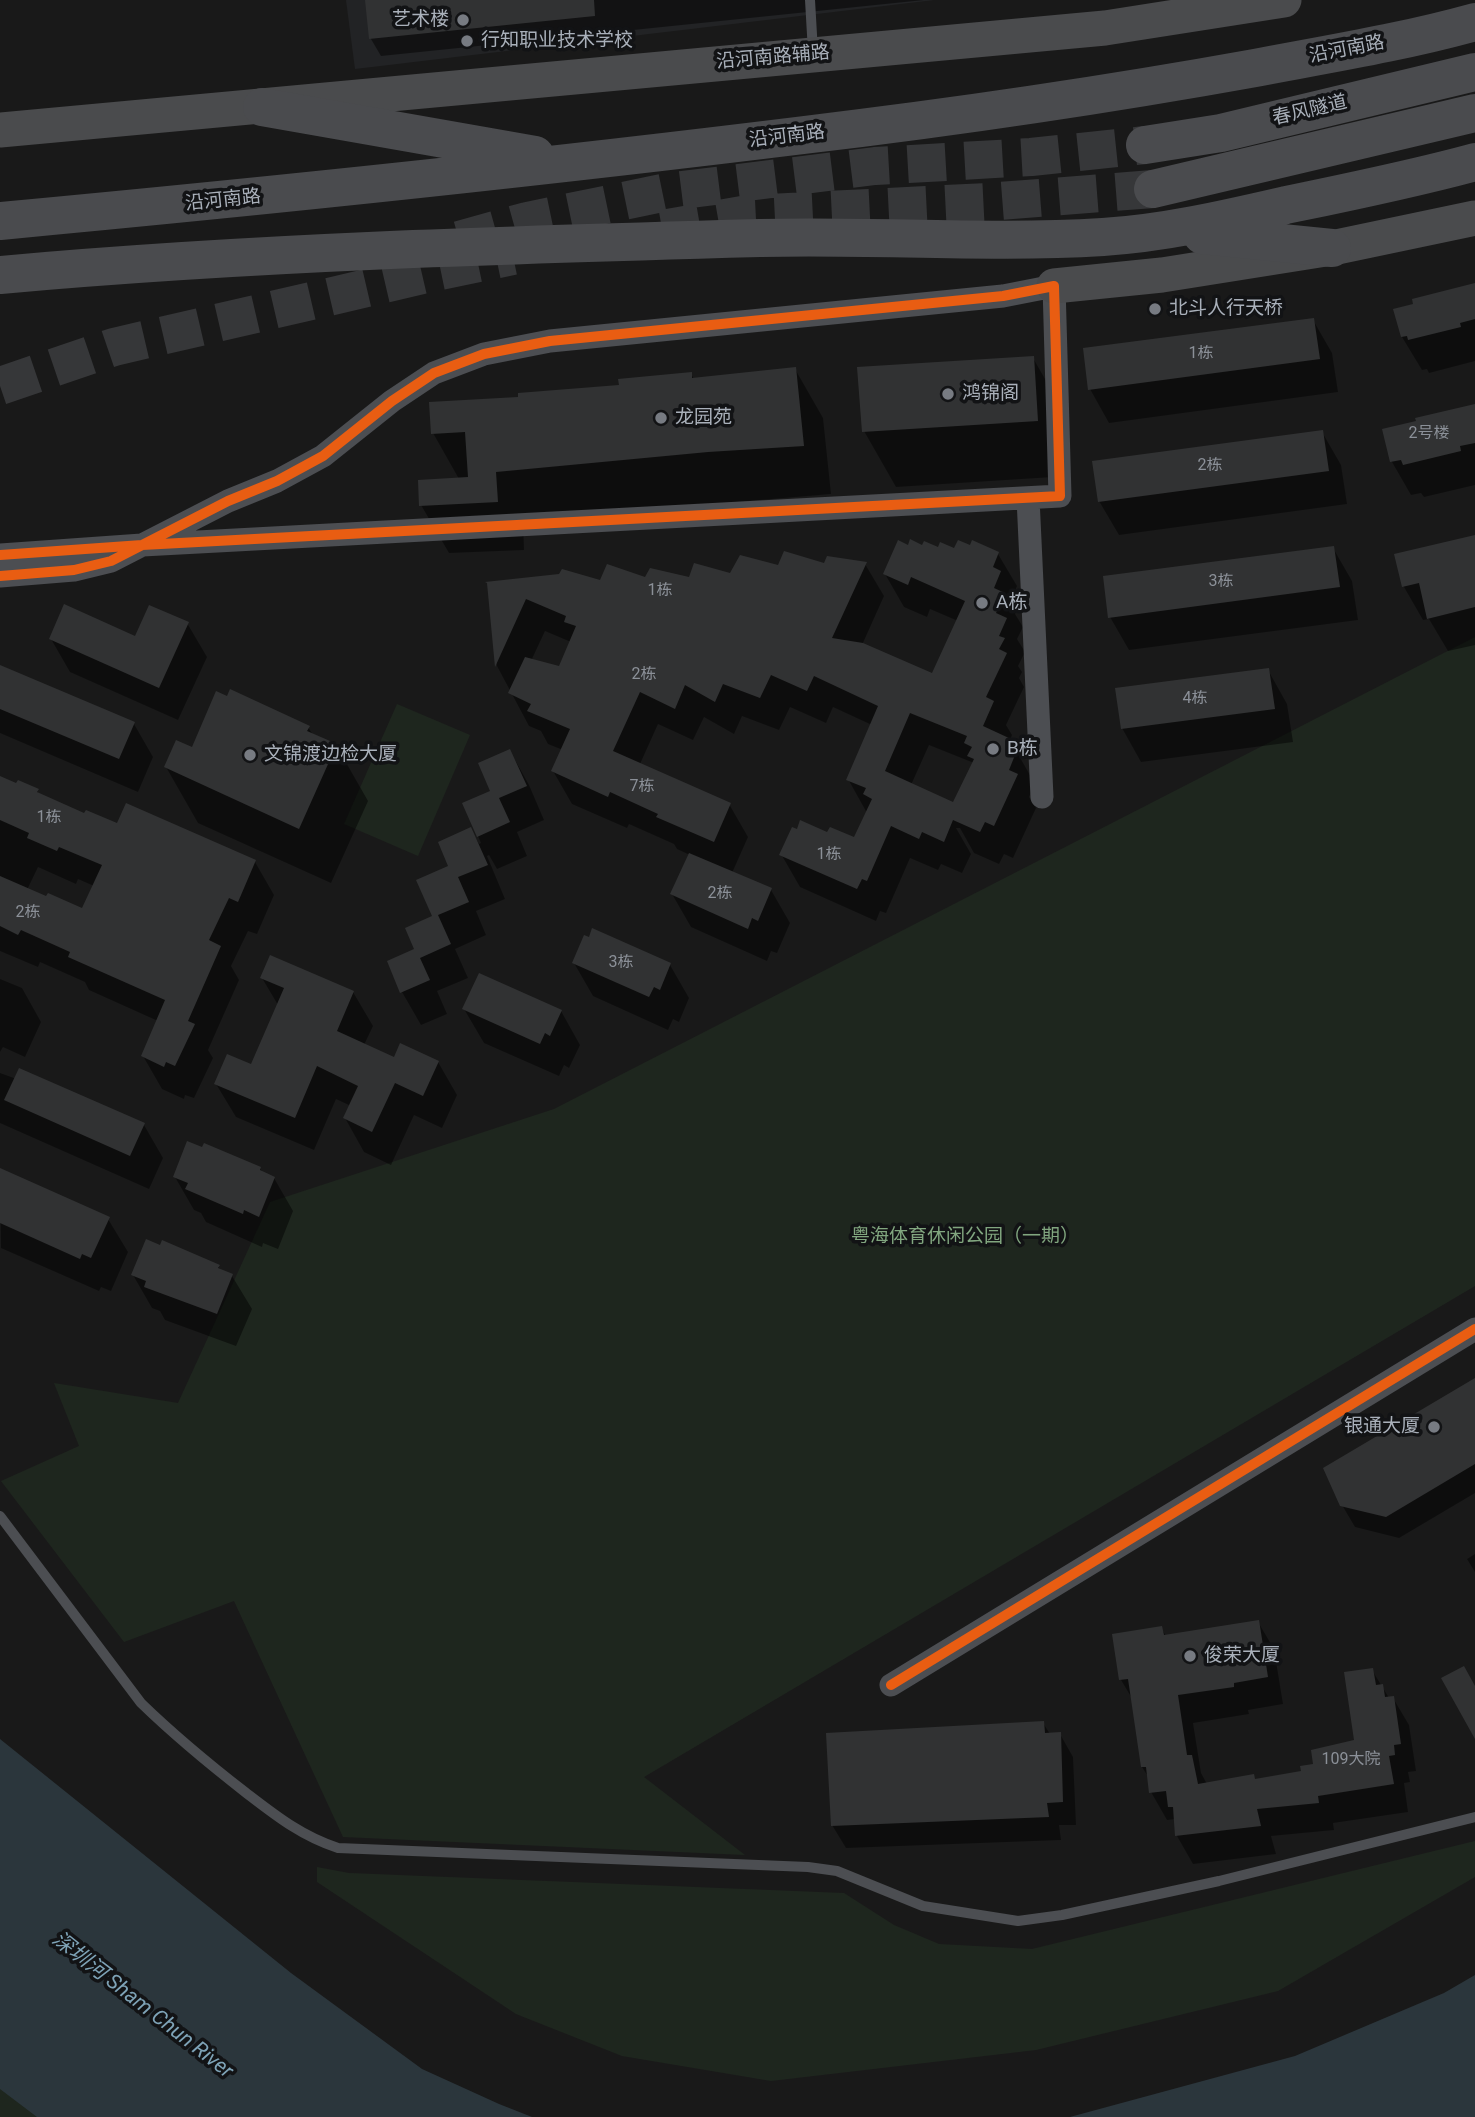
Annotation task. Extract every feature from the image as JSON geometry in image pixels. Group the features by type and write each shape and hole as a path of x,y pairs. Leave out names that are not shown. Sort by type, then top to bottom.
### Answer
{"highway":[{"name":"沿河南路","path":"0,221 224,201 575,162 1045,104 1425,36 1475,22"},
{"name":"春风隧道","path":"1145,145 1221,133 1475,72"},
{"path":"262,107 575,162"},
{"path":"1153,189 1475,113"},
{"path":"0,275 107,265 488,245 768,237 1027,240 1103,237 1165,232 1429,175 1475,162"},
{"path":"1165,232 1332,248"}],"main road":[{"name":"沿河南路辅路","path":"262,107 1105,28 1284,0"},
{"path":"0,130 262,107"},
{"path":"1054,286 1162,275 1332,248 1475,218"}],"street":[{"path":"0,555 142,545 1060,496 1054,286 1003,296 550,341 484,354 434,373 393,401 323,456 288,475 228,501 142,545 111,561 74,570 0,576"},
{"path":"1028,499 1042,797"},
{"path":"891,1685 1475,1329"}],"lane":[{"path":"810,0 813,54"},
{"path":"0,1516 141,1703 194,1752 294,1829 314,1840 338,1848 808,1867 837,1871 923,1906 1018,1921 1062,1915 1206,1884 1475,1817"}],"shaded area":[{"name":"行知职业技术学校","path":"346,0 934,0 355,69"}],"green space":[{"name":"粤海体育休闲公园（一期）","path":"1475,637 1475,1286 644,1777 745,1855 343,1837 234,1601 124,1642 1,1481 79,1446 54,1383 178,1403 270,1202 554,1109"},
{"path":"397,704 470,735 418,856 344,824"},
{"path":"1475,1841 1475,1877 1278,1991 1036,2050 771,2081 622,2056 516,2014 317,1882 317,1867 349,1873 844,1893 894,1925 939,1944 1032,1949"},
{"path":"0,2074 57,2117 0,2117"}],"water":[{"name":"深圳河 Sham Chun River","path":"0,1739 291,1973 422,2069 532,2117 37,2117 0,2089"},
{"path":"1475,1975 1475,2117 1070,2117 1295,2056 1444,1993"}],"building":[{"name":"艺术楼","path":"365,0 594,0 595,16 369,39"},
{"path":"1475,283 1475,319 1460,323 1461,327 1408,340 1407,336 1401,337 1393,309 1413,304 1412,299"},
{"path":"1314,318 1320,359 1088,390 1083,348"},
{"name":"鸿锦阁","path":"1034,356 1038,421 862,432 857,367"},
{"name":"龙园苑","path":"796,367 804,446 496,472 498,502 419,506 418,480 468,477 465,432 431,434 429,402 518,397 518,393 619,385 618,379 692,372 692,378"},
{"path":"1475,404 1475,443 1460,446 1461,451 1403,465 1401,460 1390,462 1382,429"},
{"path":"1323,430 1329,471 1098,502 1092,461"},
{"path":"1475,535 1475,607 1427,619 1419,583 1402,587 1394,554"},
{"path":"910,539 922,545 924,541 938,547 940,542 954,548 958,540 970,545 972,540 999,552 993,567 1001,571 994,588 1005,593 996,613 1007,618 999,636 1005,638 999,649 1007,653 986,697 994,701 983,726 1011,739 1008,746 1017,750 1009,770 1018,774 994,826 985,822 980,832 953,820 944,842 922,832 919,839 891,826 867,881 862,879 857,889 779,855 792,827 797,829 800,820 827,832 830,827 854,837 872,799 863,794 866,788 846,780 878,706 814,676 807,691 771,675 760,698 723,684 715,702 685,685 675,709 640,692 613,751 731,803 714,842 656,817 658,814 610,792 608,797 551,771 570,729 527,711 531,704 508,693 525,657 559,666 576,626 564,622 566,616 526,599 495,667 485,582 559,574 562,569 600,580 607,564 645,577 650,568 689,577 694,563 730,573 740,555 778,565 784,551 824,563 827,556 867,562 832,638 863,643 932,673 965,601 911,577 908,585 883,574 898,540 908,545","holes":["910,713 967,736 964,743 972,747 967,756 974,759 953,802 885,771"]},
{"path":"1334,546 1340,587 1108,618 1103,576"},
{"path":"64,604 135,636 149,605 189,622 159,688 49,639"},
{"path":"0,665 135,722 119,759 0,709"},
{"path":"1269,668 1275,709 1121,729 1115,688"},
{"name":"文锦渡边检大厦","path":"230,689 310,726 307,731 337,744 299,829 164,767 176,740 192,747 216,691 227,696"},
{"path":"510,749 527,786 499,798 510,822 477,837 462,803 490,791 478,763"},
{"path":"0,776 39,789 37,792 84,813 86,810 117,823 126,803 256,860 238,902 229,898 209,940 221,946 188,1021 195,1024 175,1066 166,1062 164,1067 141,1056 165,1000 68,957 70,952 21,930 18,935 0,926 0,876 82,908 102,865 59,847 57,851 27,838 29,833 0,820"},
{"path":"471,827 488,865 458,877 469,902 438,915 451,944 420,958 430,980 400,993 387,961 414,949 405,928 432,916 416,880 448,866 438,842"},
{"path":"689,853 772,888 758,921 752,918 748,929 670,894"},
{"path":"592,928 671,963 660,990 654,987 649,997 572,963 584,935 589,937"},
{"path":"270,955 354,991 337,1031 394,1057 400,1043 439,1061 423,1096 395,1083 372,1132 343,1118 358,1086 317,1066 295,1118 214,1084 227,1054 251,1064 284,988 260,978"},
{"path":"479,973 562,1010 550,1036 545,1033 540,1044 462,1009"},
{"path":"19,1068 145,1123 130,1156 4,1100"},
{"path":"187,1141 202,1147 204,1143 261,1167 260,1170 275,1177 259,1217 244,1210 243,1214 185,1189 188,1183 173,1177"},
{"path":"0,1168 110,1217 91,1258 82,1254 80,1259 0,1223"},
{"path":"146,1239 160,1245 162,1240 220,1265 218,1268 233,1274 217,1314 144,1287 146,1281 131,1275"},
{"name":"银通大厦","path":"1475,1378 1475,1464 1386,1517 1340,1506 1323,1468"},
{"path":"1259,1620 1268,1677 1234,1683 1234,1687 1178,1695 1187,1755 1192,1755 1198,1784 1254,1774 1255,1779 1301,1771 1300,1766 1313,1764 1311,1750 1354,1740 1344,1672 1373,1668 1376,1685 1383,1684 1385,1697 1394,1696 1401,1744 1394,1745 1395,1755 1389,1756 1394,1784 1318,1796 1319,1803 1257,1809 1261,1826 1175,1836 1173,1807 1168,1807 1166,1791 1149,1793 1146,1767 1141,1767 1128,1679 1119,1680 1112,1634 1162,1626 1164,1635"},
{"path":"1464,1666 1475,1686 1475,1739 1441,1678"},
{"path":"1044,1721 1045,1733 1061,1732 1063,1802 1047,1803 1049,1817 831,1826 826,1733"}],"tunnel":[{"path":"459,240 527,221 667,192 875,166 1031,157 1145,145"},
{"path":"662,229 748,214 987,202 1153,189"},
{"path":"0,386 114,347 513,256"}],"cycle path":[{"path":"0,555 142,545 1060,496 1054,286 1003,296 550,341 484,354 434,373 392,401 323,456 277,481 228,501 111,561 74,570 0,576"},
{"path":"891,1685 1475,1329"}],"place":[{"name":"艺术楼","path":"463,20"},
{"name":"行知职业技术学校","path":"467,41"},
{"name":"北斗人行天桥","path":"1155,309"},
{"name":"鸿锦阁","path":"948,394"},
{"name":"龙园苑","path":"661,418"},
{"name":"A栋","path":"982,603"},
{"name":"B栋","path":"993,749"},
{"name":"文锦渡边检大厦","path":"250,755"},
{"name":"银通大厦","path":"1434,1427"},
{"name":"俊荣大厦","path":"1190,1656"}]}
